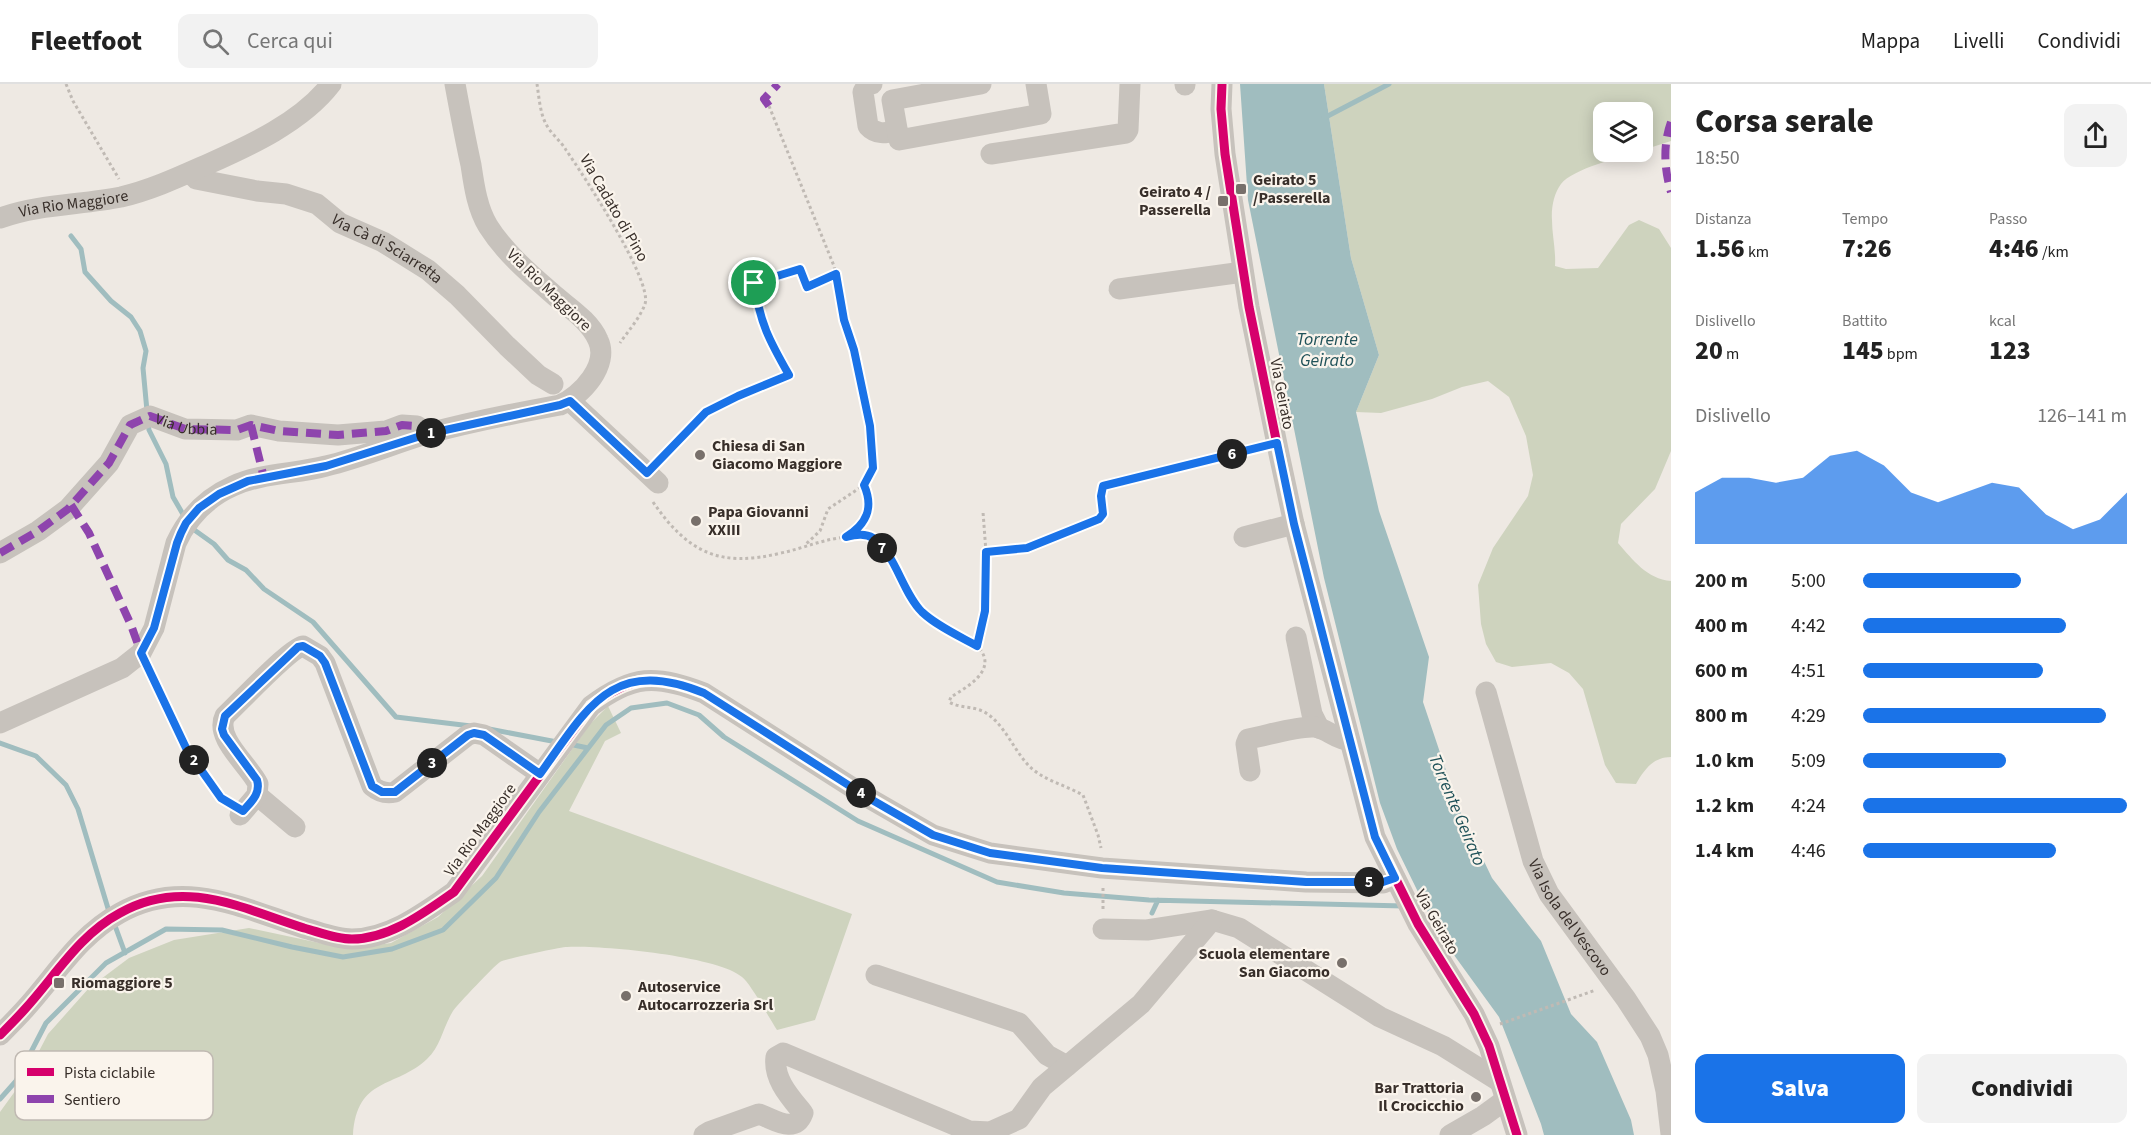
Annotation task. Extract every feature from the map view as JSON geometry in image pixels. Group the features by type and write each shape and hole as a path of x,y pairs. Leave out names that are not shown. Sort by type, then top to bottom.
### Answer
{"street":[{"name":"Via Rio Maggiore","path":"0,218 60,204 126,195 159,186 257,142 287,123 326,92 332,84"},
{"name":"Via Rio Maggiore","path":"455,84 478,203 487,224 528,272 584,320 598,339 600,356 595,371 586,385 570,401"},
{"path":"872,84 867,85 863,92 868,126 883,134 897,131"},
{"path":"981,84 892,100 899,140 1041,114 1036,84"},
{"path":"991,153 1125,133 1128,127 1130,84"},
{"name":"Via Geirato","path":"1222,84 1221,110 1225,154 1244,272 1277,443 1294,524 1375,837 1418,924 1474,1014 1489,1046 1517,1135"},
{"name":"Via Cà di Sciarretta","path":"190,172 196,179 257,191 286,194 317,204 340,223 401,252 450,288 538,375 553,384"},
{"path":"1119,289 1244,272"},
{"path":"0,723 122,668 141,653 154,628 177,543 179,518 233,486 326,466 427,434 570,401 651,484"},
{"name":"Via Ubbia","path":"0,553 38,531 68,509 109,463 130,425 150,416 185,429 237,430 251,425 279,431 338,435 386,430 402,425 417,426 427,434"},
{"path":"1244,537 1294,524"},
{"path":"1296,637 1312,714 1319,728"},
{"path":"241,813 257,795 257,780 229,744 222,729 223,721 225,716 277,666 298,647 303,646 320,656 325,663 372,786 376,790 395,792 468,735 474,733 484,735 540,774"},
{"name":"Via Rio Maggiore","path":"0,1035 25,1009 81,941 118,914 140,903 173,897 200,896 224,901 323,934 352,939 376,935 402,925 454,891 591,706 622,685 636,680 688,687 704,693 867,797 933,835 990,853 1102,868 1306,882 1397,883"},
{"name":"Via Isola del Vescovo","path":"1486,692 1533,861 1549,894 1626,999 1650,1036 1658,1055 1666,1091 1671,1134"},
{"path":"1250,771 1246,744 1248,739 1313,727 1343,740 1349,740"},
{"path":"257,795 295,827"},
{"path":"704,1135 759,1114 784,1127 794,1126 801,1121 803,1113 786,1094 774,1068 776,1057 783,1053 969,1131 990,1132 1019,1119 1042,1087 1142,1004 1212,920"},
{"path":"1103,922 1147,930 1212,920 1239,928 1380,1017 1443,1046 1502,1091 1483,1116 1450,1135"},
{"path":"876,975 1019,1023 1047,1055 1066,1066"}],"path":[{"path":"66,84 73,101 124,185"},
{"path":"769,106 836,274 844,320 854,350 870,426 873,468 864,485 828,509 820,531 805,545"},
{"path":"836,274 807,287 800,269 754,283 758,309 768,339 789,375 706,412 651,484 666,520 699,550 716,556 747,559 780,554 805,545 862,534 873,538 887,555 913,600 924,614 977,646 985,656 985,666 982,672 972,684 951,697 949,702 952,705 971,706 987,713 998,723 1014,747 1036,772 1083,795 1101,843"},
{"path":"986,552 1027,548 1099,519 1103,514 1101,496 1103,486 1277,443"},
{"path":"846,537 859,528 866,518 868,506 864,485"},
{"path":"977,646 985,611 986,552 983,512"},
{"path":"141,653 187,750 221,798 241,813"},
{"path":"1103,881 1103,922"},
{"path":"1497,1024 1583,994"}],"green space":[{"path":"1324,84 1671,84 1671,141 1653,147 1653,102 1593,102 1593,162 1604,162 1575,173 1561,184 1556,192 1552,211 1555,266 1566,269 1598,268 1629,225 1639,220 1659,229 1671,248 1671,451 1655,489 1621,524 1618,543 1648,573 1671,581 1671,757 1654,762 1636,784 1616,783 1605,765 1583,689 1569,673 1551,663 1512,667 1496,662 1486,644 1481,624 1478,585 1493,548 1528,496 1533,475 1526,436 1509,397 1488,381 1381,413 1356,412 1379,355 1351,258"},
{"path":"608,706 621,733 605,741 569,811 852,914 815,1020 777,1030 742,977 709,963 631,950 562,948 500,962 453,1011 432,1054 415,1068 380,1086 362,1102 356,1116 353,1135 0,1135 0,1112 15,1091 15,1120 213,1120 213,1051 39,1051 48,1034 89,988 129,958 174,940 249,928 348,949 391,943 438,917 482,876 590,724"}],"water":[{"name":"Torrente Geirato","path":"1240,84 1324,84 1351,258 1379,355 1356,412 1379,511 1429,657 1423,702 1459,809 1492,878 1541,941 1571,1014 1597,1042 1631,1120 1634,1135 1544,1135 1499,1017 1438,933 1397,849 1380,803 1324,578 1248,200"}],"waterway":[{"path":"1324,118 1389,84"},
{"path":"71,236 81,249 85,272 111,301 131,317 140,331 146,351 143,368 147,411"},
{"path":"148,423 149,430 166,464 173,497 184,516"},
{"path":"193,529 214,544 228,560 246,570 264,589 313,622 396,717 471,726"},
{"path":"32,1051 46,1023 106,963 166,929 222,930 343,957 392,949 443,930 496,878 539,812 606,725 631,708 667,703 699,715 724,737 858,821 997,882 1064,893 1149,900 1404,906"},
{"path":"489,729 557,742"},
{"path":"0,743 36,756 66,785 78,809 110,915"},
{"path":"569,744 588,748"},
{"path":"1152,913 1158,900"},
{"path":"114,923 125,953"},
{"path":"0,1099 15,1082"}],"marked path":[{"path":"769,106 764,99 778,84"},
{"path":"1671,122 1665,157 1671,192"},
{"path":"0,553 38,531 68,509 109,463 130,425 150,416 185,429 237,430 251,425 279,431 338,435 386,431 402,425 417,426 427,434"},
{"path":"251,425 264,478"},
{"path":"71,505 89,533 131,625 141,653"}],"cycle path":[{"path":"1222,84 1221,109 1225,154 1249,307 1294,524 1375,837 1418,924 1474,1014 1489,1046 1517,1135"},
{"path":"0,1035 92,932 120,913 144,902 167,897 212,900 346,939 366,938 406,923 454,892 591,706 619,688 645,681 672,683 704,693 867,797 933,835 990,853 1102,868 1306,882 1383,883 1395,878"}],"place":[{"name":"Geirato 5 /Passerella","path":"1241,189"},
{"name":"Geirato 4 / Passerella","path":"1223,201"},
{"name":"Chiesa di San Giacomo Maggiore","path":"700,455"},
{"name":"Papa Giovanni XXIII","path":"696,521"},
{"name":"Scuola elementare San Giacomo","path":"1342,963"},
{"name":"Riomaggiore 5","path":"59,983"},
{"name":"Autoservice Autocarrozzeria Srl","path":"626,996"},
{"name":"Bar Trattoria Il Crocicchio","path":"1476,1097"}],"route":[{"path":"800,269 807,287 836,274 844,320 854,350 865,398 873,468 864,485 868,506 866,518 859,528 846,537 862,534 873,538 887,555 913,600 924,614 977,646 985,611 986,552 1027,548 1102,518 1101,491 1103,486 1277,443 1294,524 1375,837 1395,878 1383,882 1306,882 1102,868 990,853 933,835 867,797 704,693 688,687 655,681 636,680 622,685 591,706 540,774 484,735 474,733 468,735 395,792 382,792 372,786 325,663 309,647 303,646 298,647 225,716 222,729 224,735 257,780 258,789 257,795 243,811 221,798 187,750 141,653 154,628 177,543 186,523 199,508 233,486 248,481 326,466 427,434 570,401 647,473 706,412 789,375 768,339 758,309 754,283 800,269"}]}
